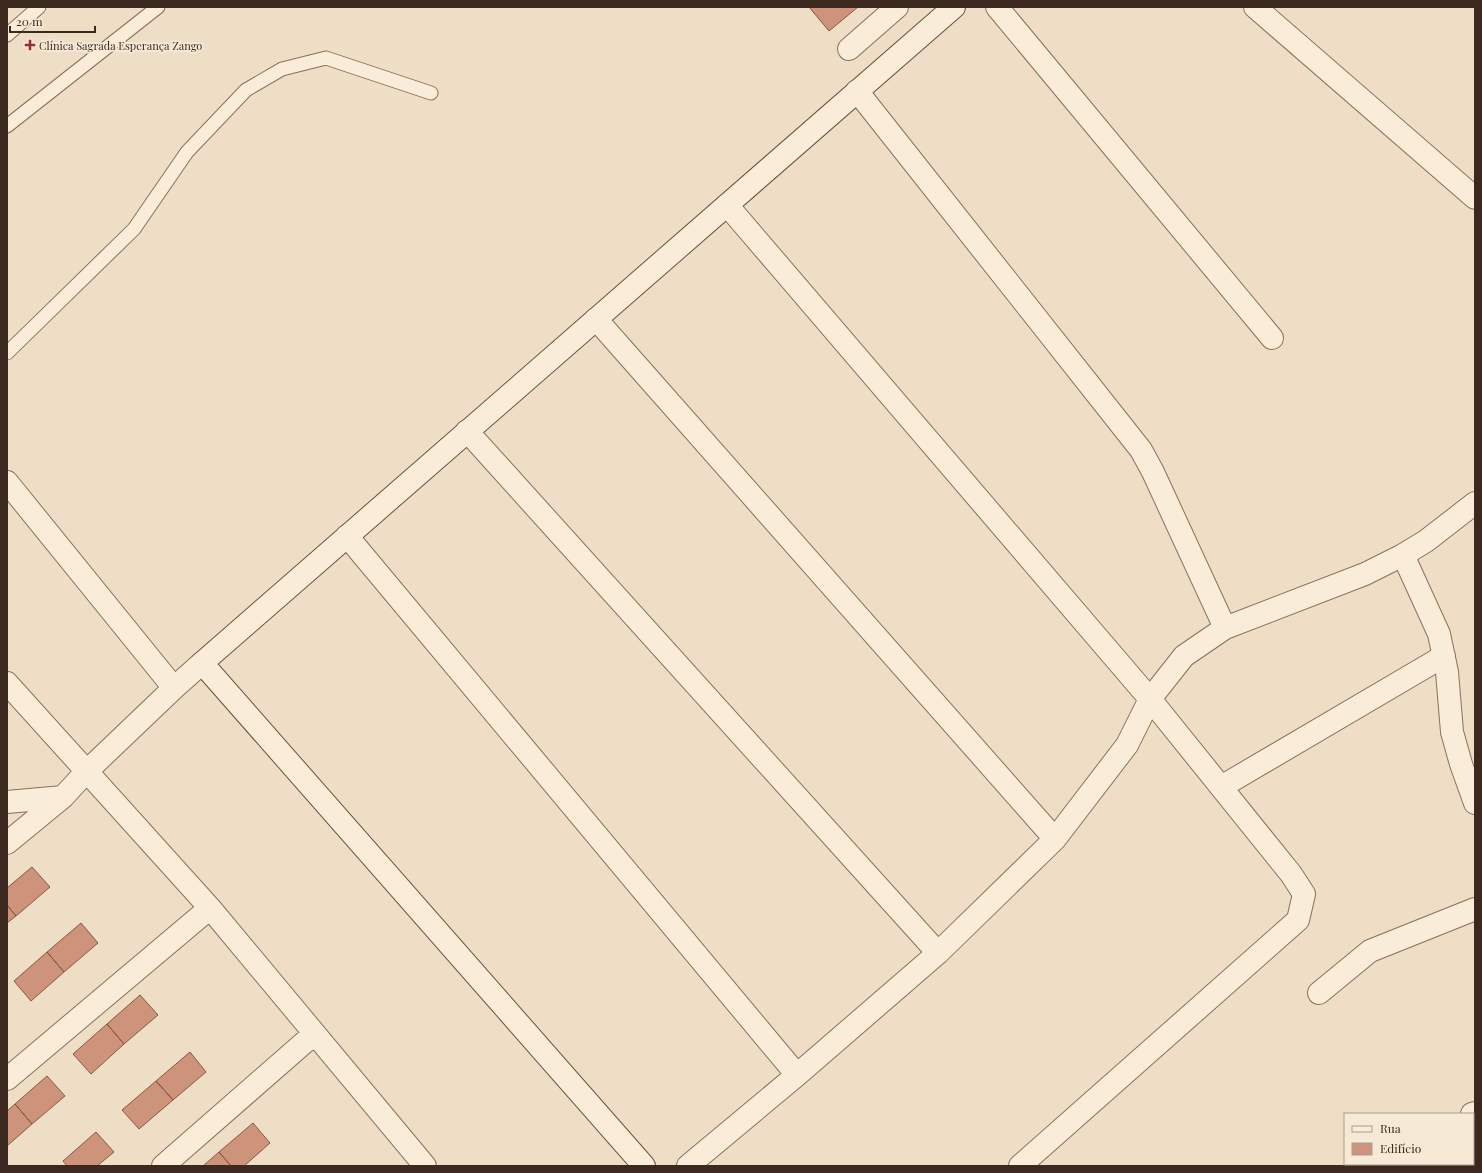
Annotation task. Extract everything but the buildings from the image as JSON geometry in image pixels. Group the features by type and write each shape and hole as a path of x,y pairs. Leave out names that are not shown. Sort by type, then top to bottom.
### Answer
{"street":[{"path":"850,49 897,7"},
{"path":"7,843 63,798 86,772 202,663 954,7"},
{"path":"997,7 1272,338"},
{"path":"1255,7 1475,198"},
{"path":"857,91 1141,450 1153,472 1225,628"},
{"path":"727,205 1150,699 1291,874 1304,894 1298,920 1020,1166"},
{"path":"596,319 1055,839"},
{"path":"467,431 938,953"},
{"path":"7,482 174,688"},
{"path":"688,1166 797,1075 938,953 1055,839 1127,745 1150,699 1184,656 1225,628 1365,574 1403,555 1426,541 1475,503"},
{"path":"347,536 797,1075"},
{"path":"1403,555 1439,634 1447,672 1452,732 1460,764 1475,803"},
{"path":"1221,787 1444,656"},
{"path":"202,663 644,1166"},
{"path":"7,683 210,908 423,1165"},
{"path":"7,802 63,798"},
{"path":"7,1078 210,908"},
{"path":"1319,993 1370,951 1475,909"},
{"path":"163,1166 314,1034"}],"lane":[{"path":"7,35 39,7"},
{"path":"7,126 158,7"},
{"path":"7,353 134,229 187,152 246,90 282,70 326,58 432,93"}],"place":[{"name":"Clínica Sagrada Esperança Zango","path":"30,45"}]}
